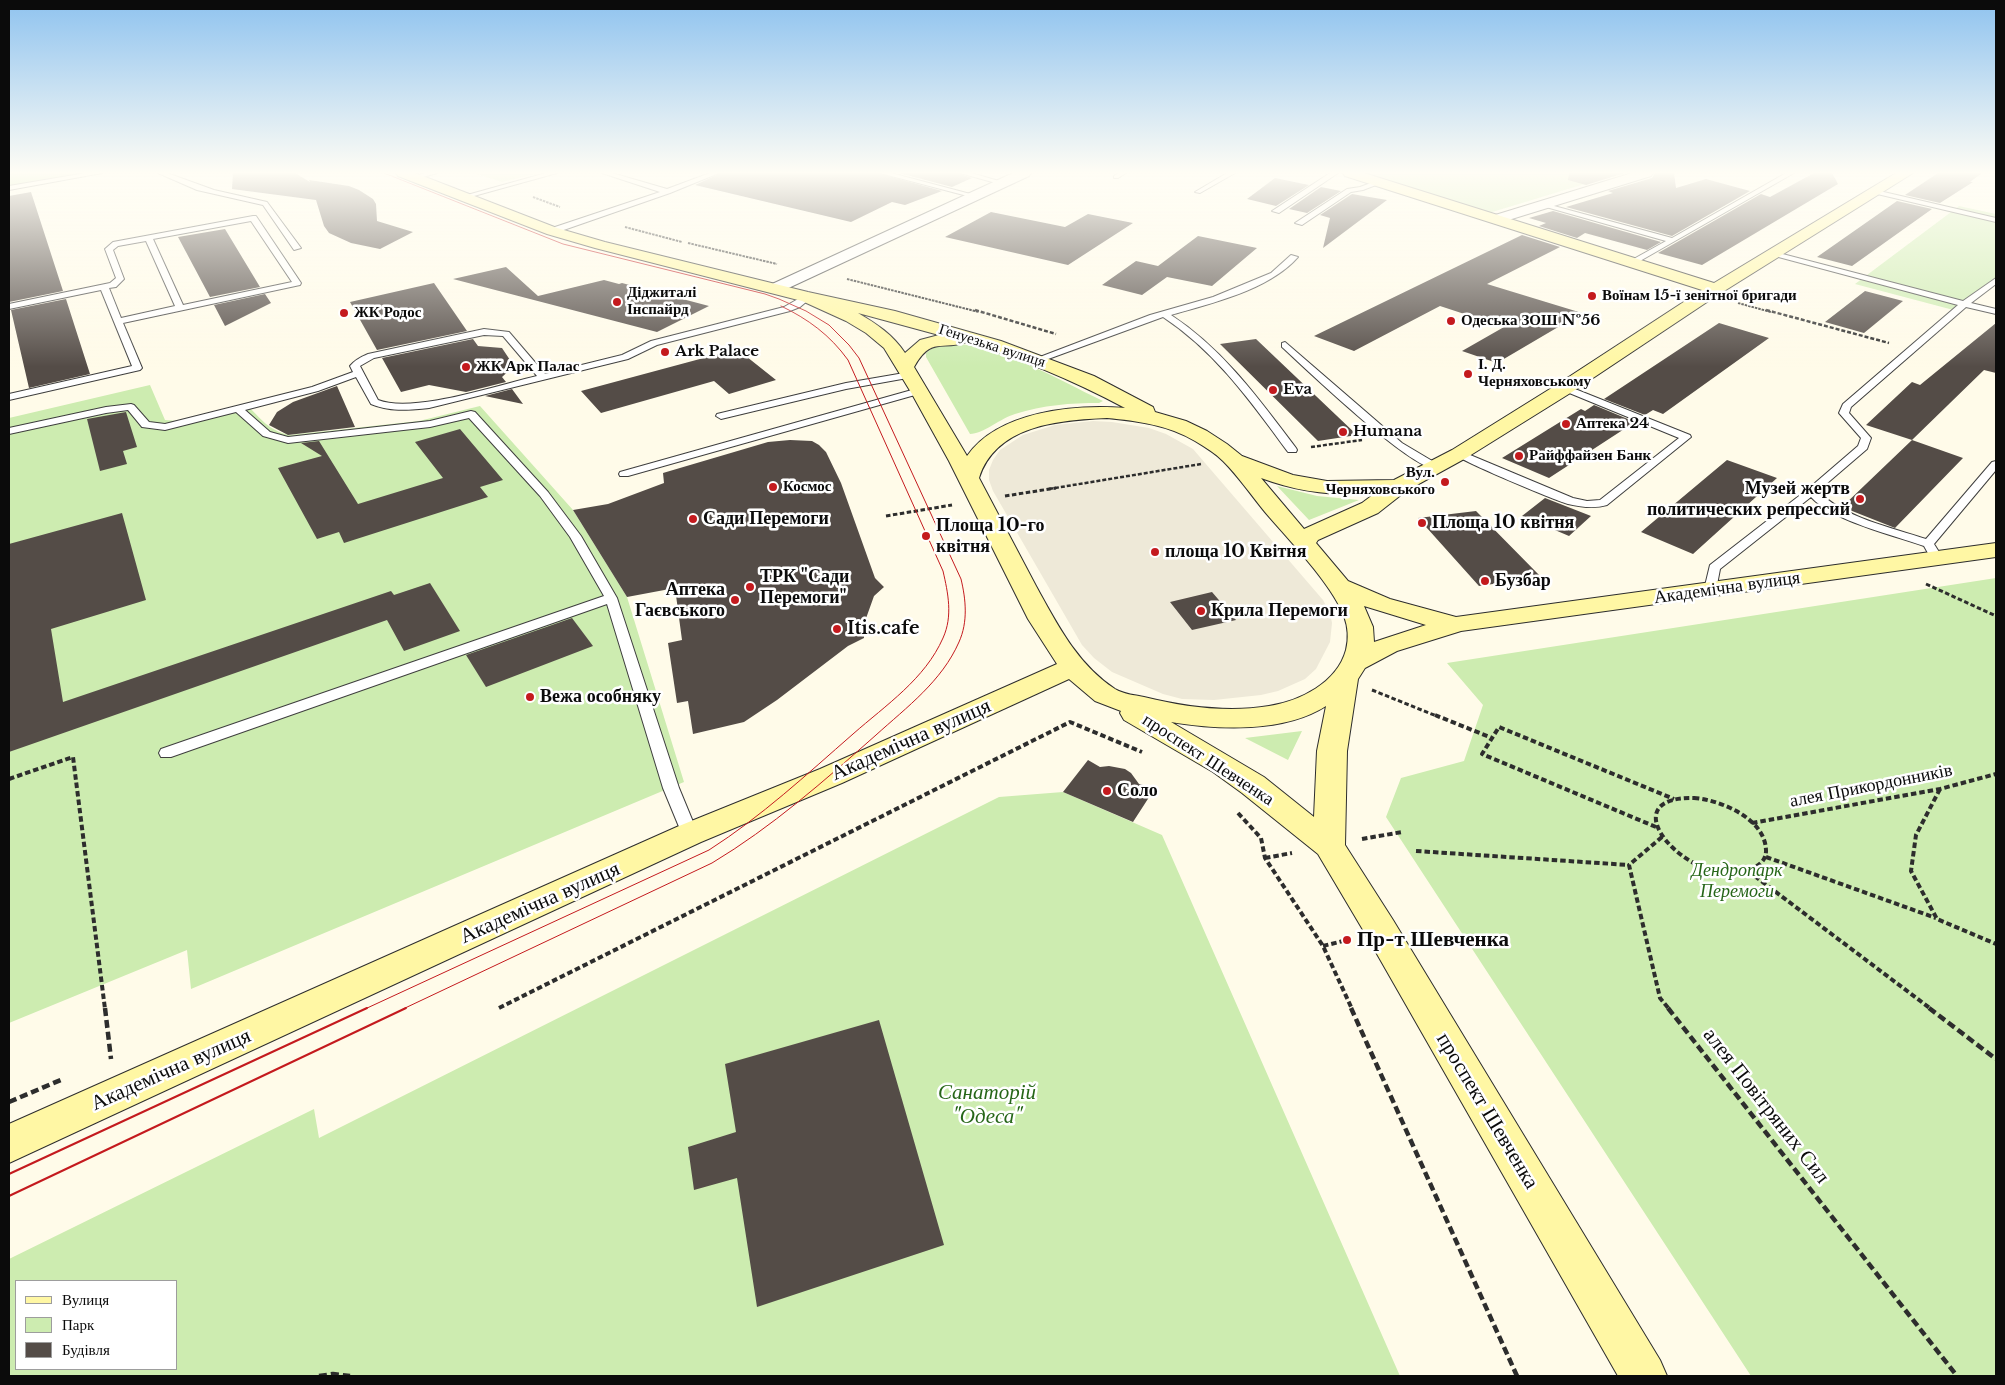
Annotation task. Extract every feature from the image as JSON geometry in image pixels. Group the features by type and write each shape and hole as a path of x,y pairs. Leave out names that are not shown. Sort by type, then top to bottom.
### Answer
{"main road":[{"name":"Генуезька вулиця","path":"575,238 640,256 776,288 808,298 858,319 878,332 890,344 968,478"},
{"path":"1554,238 1716,289"},
{"path":"1304,543 1309,535 1323,527 1370,508 1398,486 1459,454 1799,238"},
{"name":"Генуезька вулиця","path":"808,298 889,315 995,345 1087,380 1167,422"},
{"path":"911,378 913,353 918,348 937,340 955,338 995,345"},
{"path":"1329,846 1332,751 1350,670 1361,644 1360,626 1353,609 1339,586 1232,459 1206,438 1167,422 1120,414 1095,413 1063,415 1026,423 1007,431 991,441 979,452 971,464 968,478 1044,626 1073,667 1107,697 1181,715 1237,719 1264,717 1290,711 1312,702 1330,691 1350,670"},
{"path":"1232,459 1267,474 1311,486 1339,488 1398,486"},
{"name":"Академічна вулиця","path":"1350,670 1388,645 1458,624 1887,566 1933,551 1996,550"},
{"name":"Академічна вулиця","path":"1339,586 1373,602 1401,611 1458,624"},
{"name":"Академічна вулиця","path":"9,1144 690,834 831,776 1073,667"},
{"name":"проспект Шевченка","path":"1107,697 1223,765 1253,785 1329,846 1386,938 1644,1376"}],"street":[{"path":"776,288 885,238"}],"lane":[{"path":"9,306 113,285 120,279 110,247 122,242 145,238"},
{"path":"148,238 180,308"},
{"path":"118,321 297,283 266,238"},
{"path":"290,238 297,248"},
{"path":"1663,238 1672,240"},
{"path":"1633,262 1676,238"},
{"path":"1774,253 1996,312"},
{"path":"1037,360 1164,314 1216,299 1274,275 1294,257"},
{"path":"1710,590 1714,568 1812,491 1863,447 1866,438 1844,413 1846,406 1965,303 1996,280"},
{"path":"9,397 137,368 104,287"},
{"path":"543,377 506,334 498,332 484,332 371,356 360,361 355,366 374,402 384,406 402,408 429,405 625,357 654,343 786,309 808,298"},
{"path":"1164,314 1185,326 1196,336 1249,393 1292,450"},
{"path":"1285,345 1398,445 1435,467"},
{"path":"9,431 118,408 131,407 146,425 165,427 315,389 358,373"},
{"path":"721,416 846,386 911,378"},
{"path":"624,474 911,378"},
{"path":"1459,454 1570,501 1587,504 1602,503 1686,437 1565,388"},
{"path":"239,409 255,426 275,440 430,424 471,414 544,494 575,536 610,598 670,788 690,834"},
{"path":"1812,491 1816,499 1834,509 1933,551 1996,464"},
{"path":"166,753 610,598"}],"path":[{"path":"1738,303 1911,350"},
{"path":"1292,450 1389,437"},
{"path":"886,516 1232,459"},
{"path":"1887,566 1996,616"},
{"path":"1350,670 1492,738"},
{"path":"499,1008 1070,722 1150,755"},
{"path":"1656,827 1482,754 1499,727 1674,799"},
{"path":"9,779 73,757 111,1059"},
{"name":"алея Прикордонників","path":"1751,823 1940,789 1996,774"},
{"path":"1937,919 1911,871 1916,835 1940,789"},
{"path":"1685,797 1713,802 1740,814 1751,823 1761,835 1766,847 1765,857 1759,866 1748,871 1733,873 1716,871 1698,865 1683,858 1670,848 1656,827 1656,812 1660,806 1674,799 1685,797"},
{"path":"1235,811 1260,838 1265,858 1323,946 1517,1376"},
{"path":"1416,851 1629,865 1662,837"},
{"path":"1765,857 1937,919 1996,944"},
{"name":"алея Повітряних Сил","path":"1629,865 1660,998 1957,1376"},
{"path":"1748,871 1996,1059"},
{"path":"1323,946 1347,940"},
{"path":"319,1376 333,1374 350,1376"}],"green space":[{"path":"1917,238 1996,238 1996,279 1961,312 1855,284"},
{"path":"954,343 974,346 1012,358 1103,401 1099,403 1078,403 1036,408 1010,416 981,431 970,434 926,357 926,353 935,346"},
{"path":"150,385 165,420 179,421 246,404 276,431 290,435 419,421 480,406 573,510 627,597 684,782 191,989 187,950 9,1023 9,418"},
{"path":"1277,486 1317,496 1359,500 1309,520"},
{"name":"Дендропарк Перемоги","path":"1996,578 1996,1376 1751,1376 1386,817 1401,778 1464,761 1483,705 1447,663"},
{"path":"1302,731 1288,760 1245,738"},
{"name":"Санаторій \"Одеса\"","path":"1063,792 1162,835 1400,1376 9,1376 9,1259 314,1109 319,1138 999,797"}],"shaded area":[{"name":"площа 10 Квітня","path":"1093,421 1149,428 1166,434 1193,449 1323,600 1330,613 1332,623 1330,642 1316,669 1305,679 1278,691 1261,695 1214,700 1182,699 1163,694 1112,672 1094,658 1082,645 993,491 989,480 989,470 1000,450 1023,435 1055,425"}],"building":[{"path":"9,238 46,238 63,291 9,302"},
{"path":"178,238 230,238 260,287 210,297"},
{"path":"339,238 402,238 380,249 351,243"},
{"path":"948,238 1110,238 1068,265"},
{"path":"1196,238 1206,238 1257,248 1212,286 1167,277 1142,295 1102,285 1136,261 1158,266"},
{"path":"1325,238 1337,238 1323,248"},
{"path":"1517,238 1530,238 1560,247 1487,284 1582,313 1497,363 1462,351 1504,327 1440,306 1354,351 1314,336"},
{"path":"1602,238 1646,238 1661,242 1647,250"},
{"path":"1685,238 1748,238 1702,265 1658,253"},
{"path":"1845,238 1892,238 1852,266 1817,257"},
{"path":"506,267 538,296 604,280 709,306 657,332 453,279"},
{"path":"434,283 467,331 377,350 350,302"},
{"path":"1865,291 1903,301 1864,333 1825,322"},
{"path":"265,294 271,303 225,326 214,305"},
{"path":"66,299 90,374 29,388 11,310"},
{"path":"1719,323 1769,338 1663,414 1653,410 1645,415 1604,399"},
{"path":"1996,323 1996,373 1984,370 1912,440 1866,425 1912,382 1920,385"},
{"path":"473,339 478,346 502,348 514,366 502,377 506,382 466,392 429,385 401,392 382,358"},
{"path":"1256,339 1357,435 1318,441 1220,344"},
{"path":"737,349 776,380 729,394 714,381 601,413 581,391"},
{"path":"337,386 355,427 288,435 269,425 277,412 293,402"},
{"path":"512,389 523,404 485,396"},
{"path":"1594,405 1635,422 1549,478 1502,458 1581,409 1585,411"},
{"path":"126,412 137,447 123,451 127,464 100,471 87,419"},
{"path":"460,429 503,480 480,487 488,497 344,543 339,532 317,539 278,468 322,456 301,443 319,441 358,504 443,478 415,442"},
{"path":"1912,440 1963,458 1895,528 1842,507"},
{"name":"ТРК \"Сади Перемоги\"","path":"812,441 826,452 841,483 875,578 884,587 874,596 864,624 864,638 848,646 777,700 744,722 693,734 688,701 677,703 668,643 682,640 675,588 627,597 573,510 608,504 664,483 663,473 768,442"},
{"path":"1727,460 1777,478 1693,554 1641,532"},
{"path":"1545,498 1591,516 1569,536 1522,516"},
{"path":"1476,511 1541,577 1479,586 1418,518"},
{"path":"122,513 146,600 51,629 63,702 391,591 394,595 430,583 460,631 404,651 387,620 9,752 9,544"},
{"path":"1212,592 1236,620 1192,630 1170,602"},
{"path":"572,618 593,646 486,687 466,655"},
{"name":"Соло","path":"1088,760 1100,767 1109,766 1125,769 1131,773 1139,784 1155,788 1133,822 1063,792"},
{"path":"879,1020 944,1245 757,1307 737,1178 694,1190 688,1147 736,1132 725,1064"}],"tram line":[{"path":"403,1009 712,863 734,849 777,819 817,786 923,693 952,656 964,627 964,595 961,579 859,358 829,325 806,311 765,294 563,244 547,238"},
{"path":"365,1009 709,850 801,780 891,702 915,679 935,653 946,630 949,613 943,571 848,360 818,328 781,306"},
{"path":"9,1174 367,1008"},
{"path":"9,1196 406,1008"}],"place":[{"name":"Воїнам 15-ї зенітної бригади","path":"1592,296"},
{"name":"Діджиталі Інспайрд","path":"617,302"},
{"name":"ЖК Родос","path":"344,313"},
{"name":"Одеська ЗОШ №56","path":"1451,321"},
{"name":"Ark Palace","path":"665,352"},
{"name":"ЖК Арк Палас","path":"466,367"},
{"name":"І. Д. Черняховському","path":"1468,374"},
{"name":"Eva","path":"1273,390"},
{"name":"Аптека 24","path":"1566,424"},
{"name":"Humana","path":"1343,432"},
{"name":"Райффайзен Банк","path":"1519,456"},
{"name":"Вул. Черняховського","path":"1445,482"},
{"name":"Космос","path":"773,487"},
{"name":"Музей жертв политических репрессий","path":"1860,499"},
{"name":"Сади Перемоги","path":"693,519"},
{"name":"Площа 10 квітня","path":"1422,523"},
{"name":"Площа 10-го квітня","path":"926,536"},
{"name":"площа 10 Квітня","path":"1155,552"},
{"name":"Бузбар","path":"1485,581"},
{"name":"ТРК \"Сади Перемоги\"","path":"750,587"},
{"name":"Аптека Гаєвського","path":"735,600"},
{"name":"Крила Перемоги","path":"1201,611"},
{"name":"Itis.cafe","path":"837,629"},
{"name":"Вежа особняку","path":"530,697"},
{"name":"Соло","path":"1107,791"},
{"name":"Пр-т Шевченка","path":"1347,940"}]}
